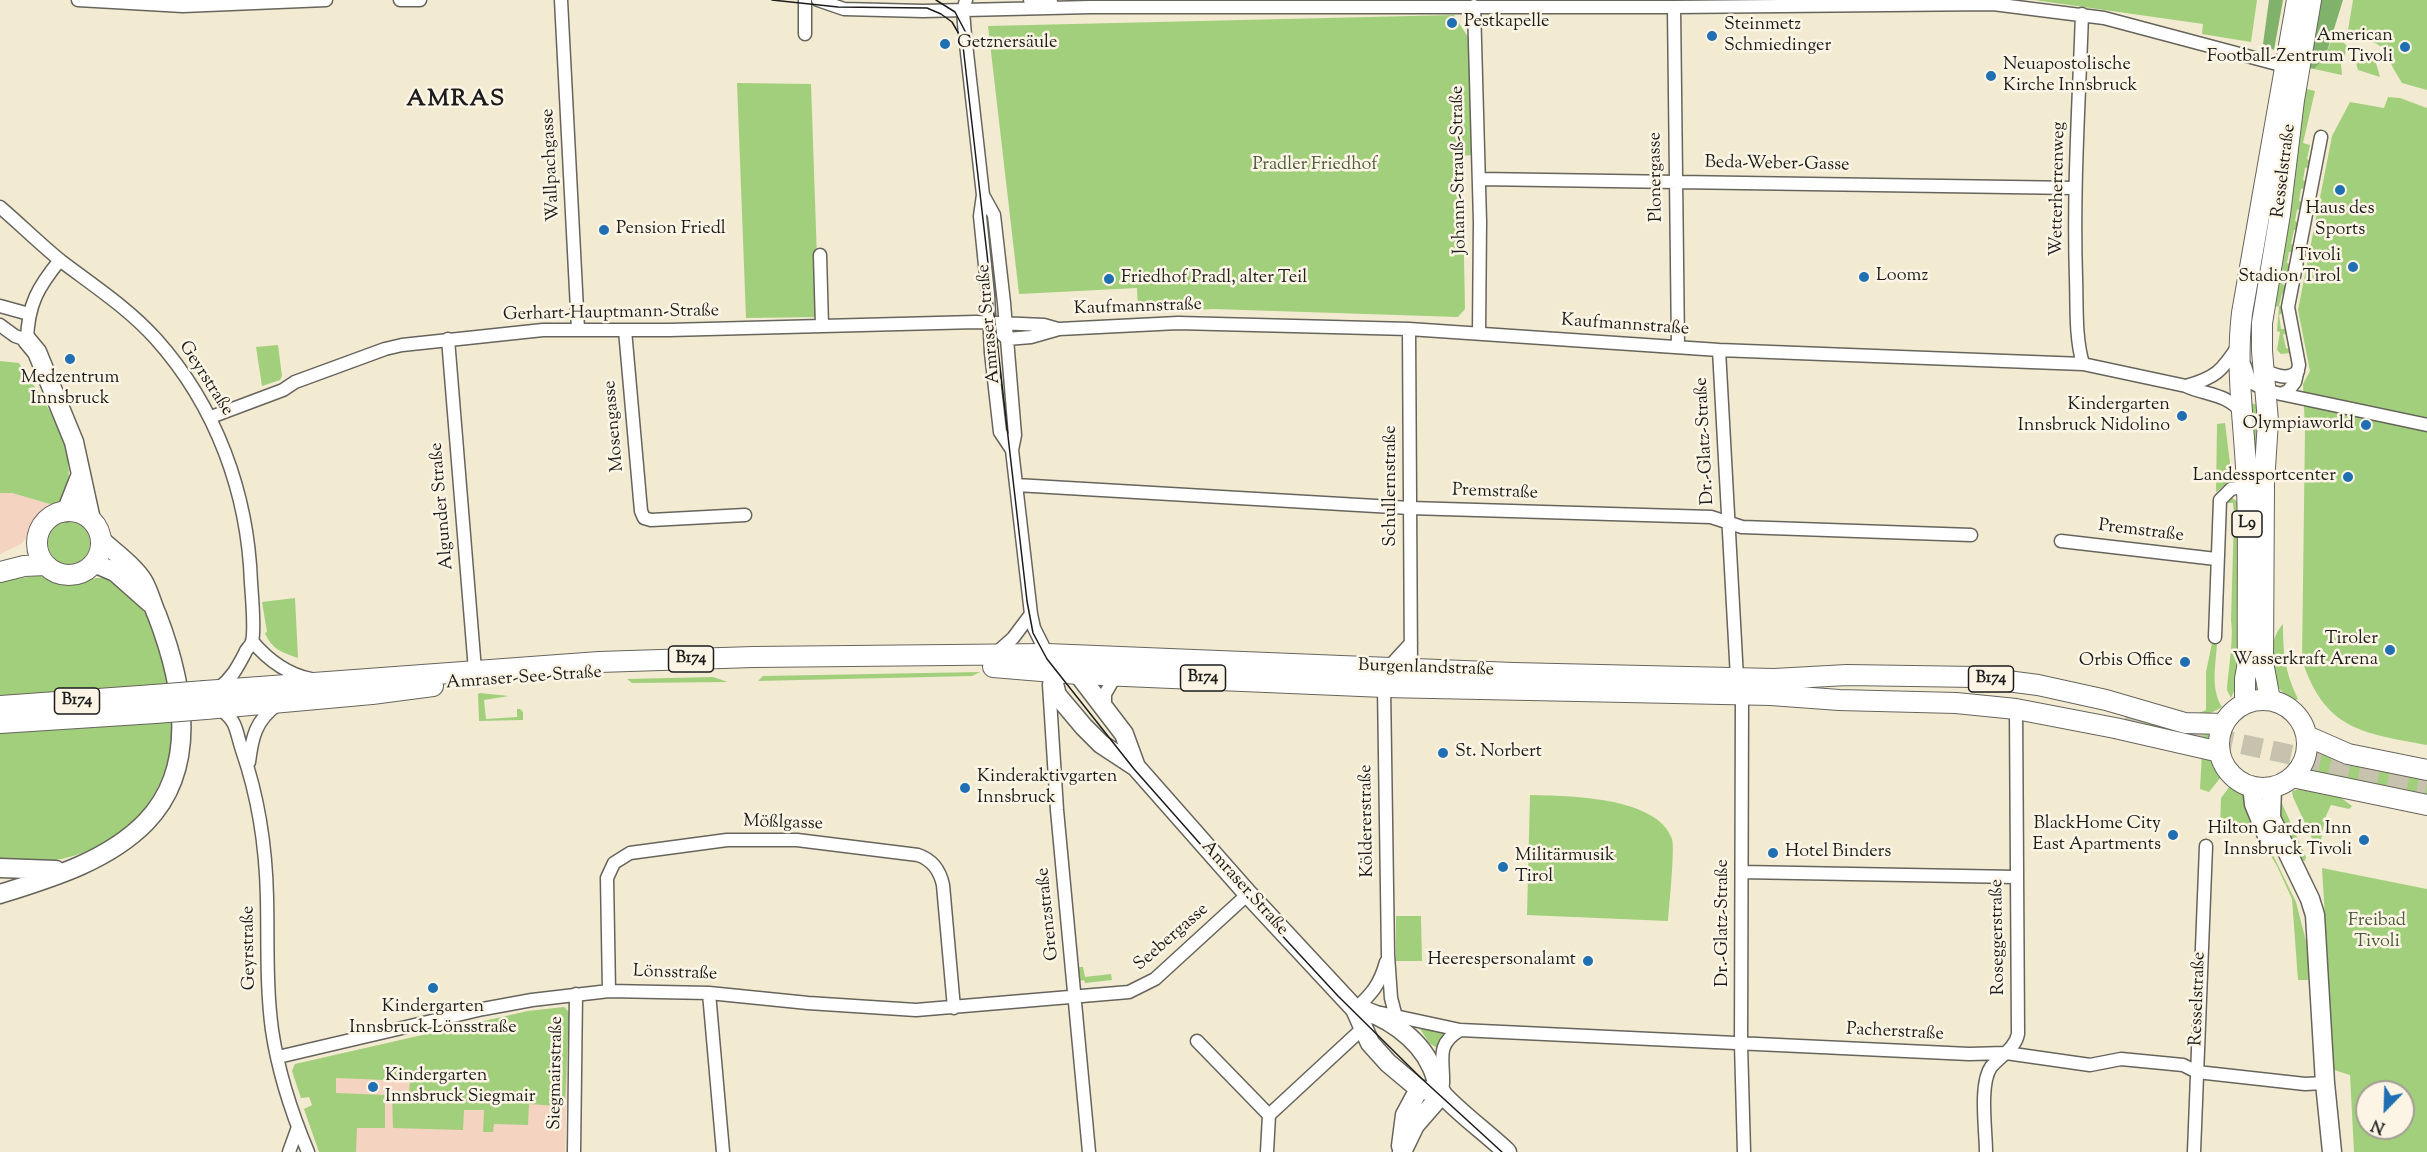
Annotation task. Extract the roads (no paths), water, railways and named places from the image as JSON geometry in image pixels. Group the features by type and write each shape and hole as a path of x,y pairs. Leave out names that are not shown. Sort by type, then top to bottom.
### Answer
{"main road":[{"name":"Resselstraße","path":"2270,700 2263,662 2264,483 2270,385 2262,323 2280,214 2289,56 2297,0"},
{"name":"Resselstraße","path":"2289,56 2311,0"},
{"name":"Resselstraße","path":"2245,703 2248,662 2247,486 2238,345 2242,313 2287,98"},
{"path":"66,512 75,512 91,520 101,540 98,556 86,571 64,575 46,565 38,551 37,542 46,521 59,513 66,512"},
{"path":"0,565 37,542"},
{"path":"0,572 24,566 46,565"},
{"name":"Amraser-See-Straße","path":"0,723 211,699 324,682 578,663 753,657 993,655 1053,660"},
{"name":"Amraser-See-Straße","path":"211,699 281,702 372,694 474,681 618,672 958,666 1053,660"},
{"name":"Burgenlandstraße","path":"1053,660 1711,694 1740,687 1806,679"},
{"name":"Burgenlandstraße","path":"1053,660 1078,674 1386,677 1411,669 1740,687 1771,695"},
{"name":"B174","path":"1806,679 1847,675 1976,677 2049,688 2106,700 2185,723 2224,724"},
{"name":"B174","path":"1806,679 1870,688"},
{"name":"B174","path":"1771,695 1870,688 1963,690 2006,695 2125,719"},
{"name":"B174","path":"1771,695 1856,701 1956,703 2016,709 2220,752"},
{"path":"2270,700 2283,704 2295,713 2305,728 2307,736 2305,757 2292,777 2272,787 2252,786 2234,776 2227,769 2220,752 2219,739 2224,724 2236,709 2245,703 2270,700"},
{"name":"Amraser-See-Straße","path":"0,706 155,704"},
{"path":"2307,736 2348,754 2427,770"},
{"path":"2292,777 2427,805"}],"street":[{"path":"78,0 183,6 327,0"},
{"path":"400,0 420,0"},
{"name":"Wallpachgasse","path":"561,0 578,329"},
{"path":"805,0 805,34"},
{"path":"818,0 844,9 961,4 1091,7 1674,7 1992,4 2082,14 2289,56"},
{"path":"1030,0 1091,7"},
{"name":"Amraser Straße","path":"961,4 983,195 980,216 1000,432 1012,450"},
{"name":"Johann-Strauß-Straße","path":"1474,6 1479,179 1479,333"},
{"name":"Plonergasse","path":"1674,7 1678,347"},
{"name":"Wetterherrenweg","path":"2082,14 2075,188 2078,337 2083,364"},
{"path":"2238,345 2250,382 2291,387 2300,365 2288,307 2321,137"},
{"name":"Beda-Weber-Gasse","path":"1479,179 2075,188"},
{"name":"Amraser Straße","path":"983,195 994,215 1015,435 1012,450 1031,614 1037,636 1053,660 1057,695 1103,746 1136,767 1248,894 1362,1010 1390,1022 1403,1033 1427,1058 1442,1094 1507,1152"},
{"name":"Geyrstraße","path":"0,207 60,260 122,307 155,338 199,396 211,417 230,466 249,541 252,641"},
{"path":"820,255 822,326"},
{"path":"27,340 29,314 36,292 60,260"},
{"path":"0,306 29,314"},
{"path":"990,323 1007,339"},
{"name":"Gerhart-Hauptmann-Straße","path":"211,417 283,390 295,382 385,349 419,342 543,330 990,323"},
{"name":"Kaufmannstraße","path":"990,323 1044,325 1059,329"},
{"name":"Kaufmannstraße","path":"1007,339 1031,337 1059,329 1163,323 1221,323 1409,329 1719,350 2083,364 2186,386 2230,400 2241,412"},
{"path":"0,326 15,336 27,340 37,352 74,442 91,520"},
{"name":"Schullernstraße","path":"1409,329 1411,669"},
{"name":"Mosengasse","path":"625,330 641,511 644,518 651,520 745,515"},
{"name":"Algunder Straße","path":"448,339 475,670"},
{"path":"2186,386 2205,381 2216,374 2224,367 2238,345"},
{"name":"Dr.-Glatz-Straße","path":"1719,350 1740,687 1743,872 1741,1044 1744,1152"},
{"path":"2270,385 2294,376 2298,371"},
{"path":"2270,385 2427,424"},
{"path":"66,512 82,472"},
{"name":"Premstraße","path":"1016,485 1410,508 1711,517 1742,527 1799,531 1971,535"},
{"path":"2215,637 2220,500 2223,494 2231,489 2247,486"},
{"path":"0,894 69,870 124,842 158,808 172,783 182,731 178,682 170,648 143,580 101,540"},
{"name":"Premstraße","path":"2061,541 2217,560"},
{"path":"94,563 115,572 153,607"},
{"path":"993,655 1013,638 1031,614"},
{"path":"211,699 230,679 252,641 268,659 286,671 324,682"},
{"path":"1386,677 1411,643"},
{"name":"Grenzstraße","path":"1053,660 1054,774 1089,1152"},
{"name":"Amraser Straße","path":"1078,674 1124,734 1136,767"},
{"path":"1105,707 1105,694 1116,675"},
{"name":"Köldererstraße","path":"1386,677 1390,998 1403,1033"},
{"name":"Geyrstraße","path":"211,699 236,724 249,766 261,831 267,895 270,1008 278,1057 297,1127 308,1152"},
{"name":"Geyrstraße","path":"249,766 251,739 257,725 265,714 281,702"},
{"name":"Roseggerstraße","path":"1986,1152 1985,1082 1992,1066 2017,1040 2018,1034 2016,709"},
{"path":"2252,786 2256,812 2303,910 2317,963"},
{"path":"2272,787 2270,808 2272,822 2313,907 2332,1152"},
{"name":"Mößlgasse","path":"609,990 607,878 610,868 619,859 637,851 727,840 798,840 918,855 928,859 936,867 943,885 954,1008"},
{"name":"Resselstraße","path":"2194,1152 2206,846"},
{"path":"0,868 69,870"},
{"path":"1743,872 2016,877"},
{"name":"Seebergasse","path":"1076,997 1129,992 1147,985 1248,894"},
{"name":"Köldererstraße","path":"1362,1010 1378,986 1388,955"},
{"name":"Lönsstraße","path":"278,1057 532,999 609,990 709,993 881,1009 954,1008 1076,997"},
{"path":"709,993 723,1152"},
{"name":"Siegmairstraße","path":"574,1152 576,994"},
{"name":"Amraser Straße","path":"1362,1010 1362,1029 1370,1043 1388,1063 1419,1089 1442,1094"},
{"name":"Pacherstraße","path":"1362,1010 1460,1030 1969,1054 2006,1053 2090,1065 2121,1059 2184,1065 2197,1072 2305,1084 2325,1083"},
{"path":"1267,1152 1269,1115 1362,1029"},
{"path":"1402,1152 1415,1125 1442,1094 1443,1046 1450,1036 1460,1030"},
{"path":"1197,1041 1269,1115"},
{"path":"2320,1152 2318,1122 2325,1083"},
{"path":"1402,1152 1402,1122 1407,1107 1419,1089"},
{"path":"289,1152 297,1127"}],"tunnel":[{"path":"2125,719 2427,784"}],"tram line":[{"path":"772,0 838,7 927,8 952,22 963,46 1027,601 1033,633 1047,659 1134,769 1263,915 1338,996 1421,1078 1502,1152"},
{"path":"936,0 955,12 966,33"}],"place":[{"name":"Pestkapelle","path":"1452,23"},
{"name":"Steinmetz Schmiedinger","path":"1712,36"},
{"name":"Getznersäule","path":"945,44"},
{"name":"American Football-Zentrum Tivoli","path":"2405,47"},
{"name":"Neuapostolische Kirche Innsbruck","path":"1991,76"},
{"name":"Haus des Sports","path":"2340,190"},
{"name":"Pension Friedl","path":"604,230"},
{"name":"Tivoli Stadion Tirol","path":"2353,267"},
{"name":"Loomz","path":"1864,277"},
{"name":"Friedhof Pradl, alter Teil","path":"1109,279"},
{"name":"Medzentrum Innsbruck","path":"70,359"},
{"name":"Kindergarten Innsbruck Nidolino","path":"2182,416"},
{"name":"Olympiaworld","path":"2366,425"},
{"name":"Landessportcenter","path":"2348,477"},
{"name":"Tiroler Wasserkraft Arena","path":"2390,650"},
{"name":"Orbis Office","path":"2185,662"},
{"name":"St. Norbert","path":"1443,753"},
{"name":"Kinderaktivgarten Innsbruck","path":"965,788"},
{"name":"BlackHome City East Apartments","path":"2173,835"},
{"name":"Hilton Garden Inn Innsbruck Tivoli","path":"2364,840"},
{"name":"Hotel Binders","path":"1773,853"},
{"name":"Militärmusik Tirol","path":"1503,867"},
{"name":"Heerespersonalamt","path":"1588,961"},
{"name":"Kindergarten Innsbruck Lönsstraße","path":"433,988"},
{"name":"Kindergarten Innsbruck Siegmair","path":"373,1087"}],"district":[{"name":"AMRAS","path":"456,101"}],"park label":[{"name":"Pradler Friedhof","path":"1315,166"},
{"name":"Freibad Tivoli","path":"2377,932"}]}
